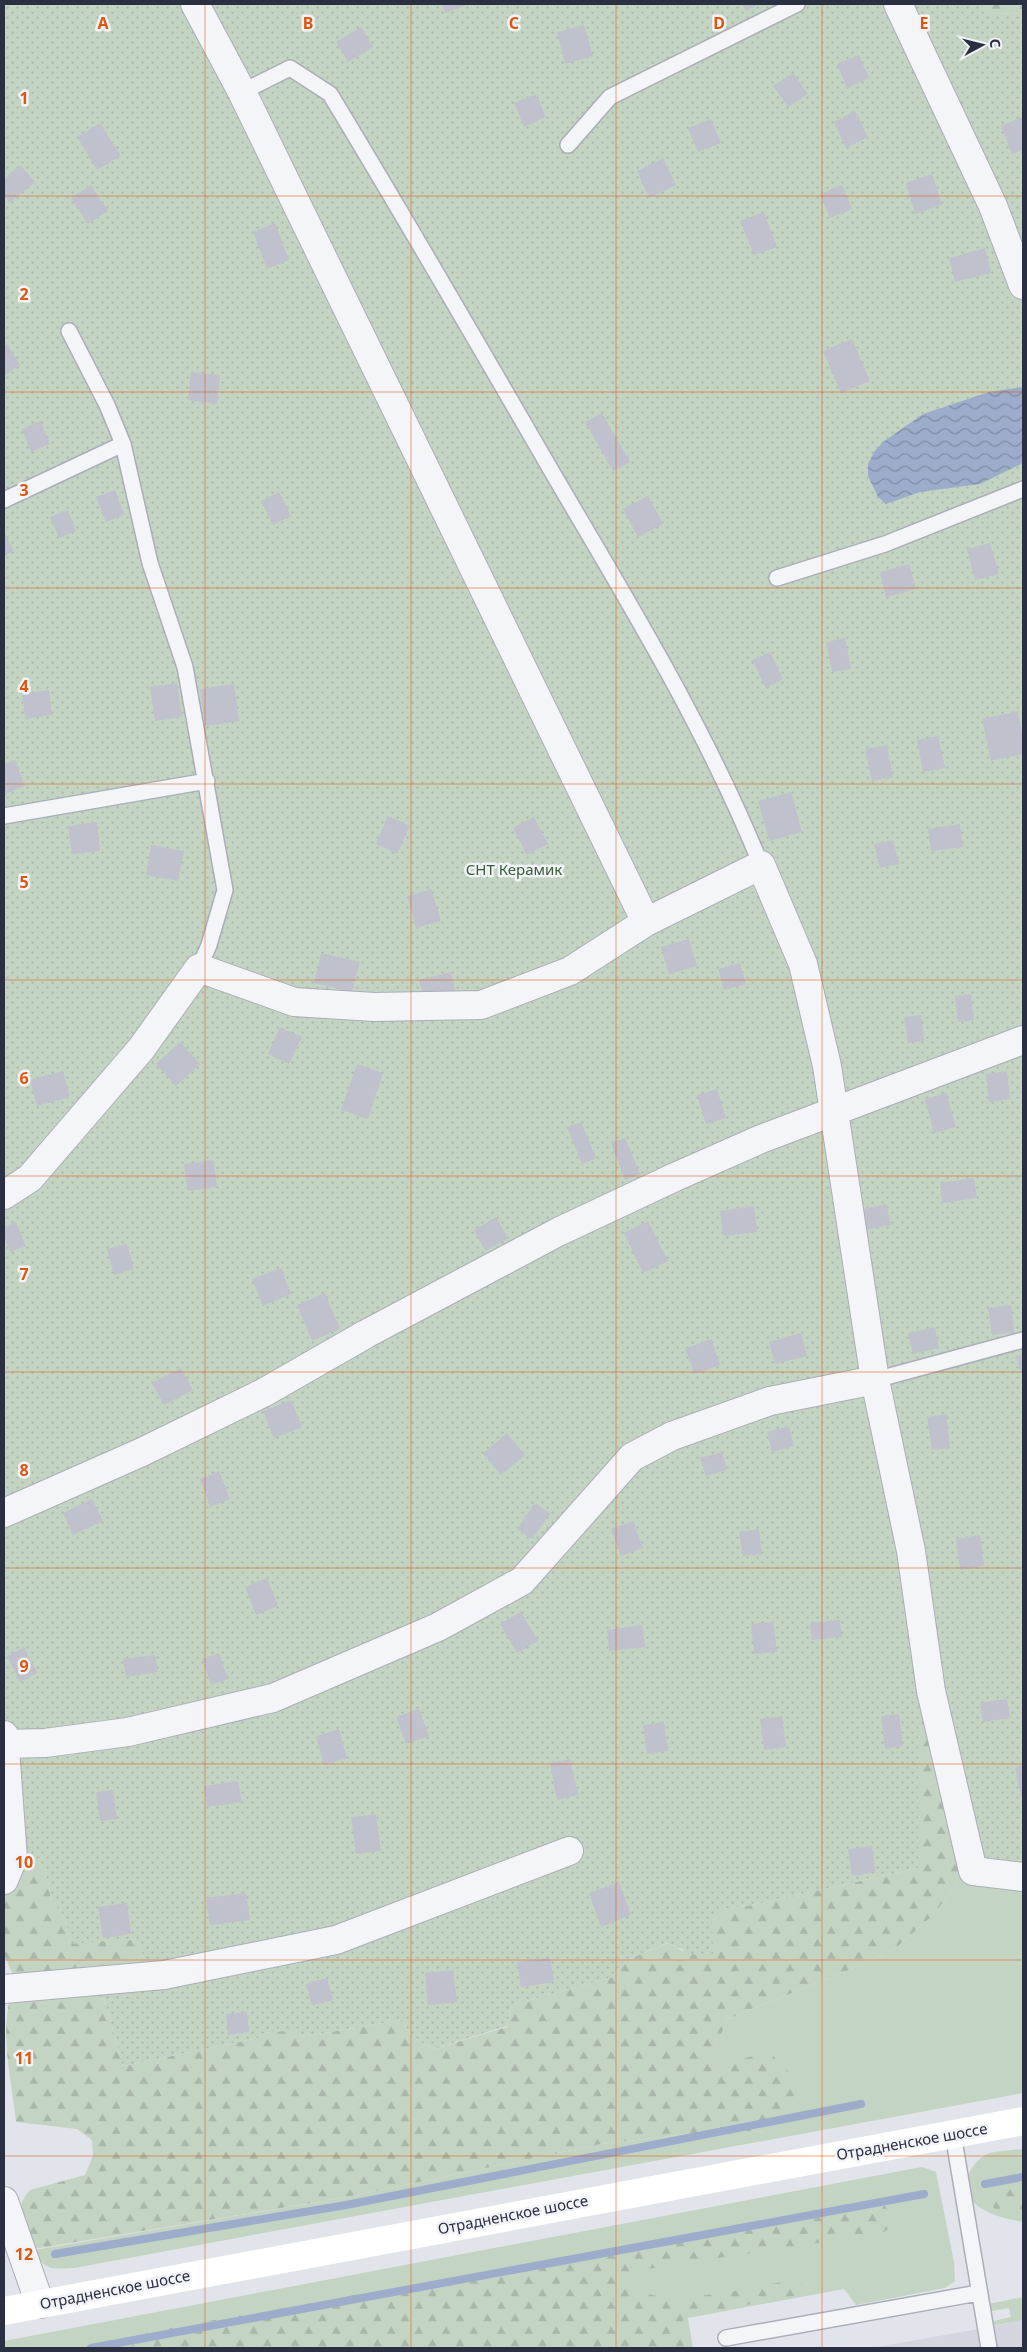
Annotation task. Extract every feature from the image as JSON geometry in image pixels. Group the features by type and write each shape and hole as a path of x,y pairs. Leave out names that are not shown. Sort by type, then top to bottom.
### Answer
{"main road":[{"name":"Отрадненское шоссе","path":"4,2311 1023,2121"}],"street":[{"path":"195,4 242,92 646,922"},
{"path":"898,4 993,206 1023,285"},
{"path":"4,1196 30,1178 141,1049 199,968 294,1002 374,1007 481,1005 570,971 646,922 761,865 803,964 827,1066 875,1380 911,1551 931,1691 973,1871 1023,1877"},
{"path":"4,1514 142,1452 263,1393 366,1334 558,1232 744,1146 834,1110 1023,1040"},
{"path":"4,1880 13,1858 4,1740 45,1742 128,1732 273,1698 438,1628 522,1581 632,1457 672,1436 770,1401 875,1380"},
{"path":"4,1989 164,1975 336,1940 569,1850"},
{"path":"4,2201 40,2304"}],"lane":[{"path":"568,145 610,97 797,4"},
{"path":"242,92 290,68 330,94 651,642 689,710 745,825 761,865"},
{"path":"69,331 107,405 123,444 150,563 185,667 207,781 225,890 209,945 199,968"},
{"path":"4,500 123,444"},
{"path":"776,578 885,544 1023,489"},
{"path":"4,816 207,781"},
{"path":"875,1380 1023,1340"},
{"path":"953,2134 978,2293 989,2348"},
{"path":"726,2338 978,2293"}],"shaded area":[{"path":"1023,2320 1023,2348 871,2348 985,2328"}],"green space":[{"name":"СНТ Керамик","path":"4,4 984,4 988,14 1023,13 1023,1866 957,1862 935,1729 918,1726 918,1868 747,1906 721,1909 712,1921 713,1954 698,1956 667,1943 622,1962 613,1977 512,2005 507,2026 433,2049 412,2037 402,2020 301,2037 296,2030 264,2033 258,2038 123,2066 101,1987 134,1966 143,1951 133,1939 70,1944 66,1920 51,1899 48,1880 38,1862 20,1863 4,1894"},
{"path":"984,4 1023,4 1023,13 988,14"},
{"path":"918,1726 935,1729 959,1876 950,1894 931,1917 896,1948 851,1969 728,2019 714,2050 714,2066 769,2052 790,2073 795,2099 764,2131 704,2132 601,2144 342,2198 34,2249 22,2219 21,2205 24,2197 30,2190 85,2175 93,2156 92,2140 77,2129 16,2122 6,2032 9,2003 21,1995 101,1987 123,2066 258,2038 264,2033 296,2029 301,2037 402,2020 412,2037 433,2049 507,2027 512,2005 613,1977 622,1962 668,1943 683,1951 721,1909 747,1906 918,1868"},
{"path":"38,1862 48,1880 51,1899 66,1920 70,1943 133,1939 143,1951 134,1966 14,1977 4,1955 4,1894 20,1863"},
{"path":"959,1876 1023,1886 1023,2093 74,2268 60,2269 45,2265 34,2250 342,2198 601,2144 704,2132 764,2131 740,2060 714,2066 714,2050 728,2019 851,1969 896,1948 931,1917 950,1894"},
{"path":"1023,2149 1023,2222 1000,2217 979,2207 969,2195 967,2180 973,2166 985,2155"},
{"path":"922,2167 936,2172 954,2262 955,2281 945,2288 856,2305 844,2289 688,2318 693,2348 4,2348 4,2341"},
{"path":"1023,2183 1023,2212 1000,2212 987,2203 989,2197 996,2190"},
{"path":"873,2203 885,2206 891,2215 892,2227 882,2233 641,2270 631,2277 635,2289 668,2297 709,2295 787,2281 800,2283 808,2288 807,2294 685,2316 681,2326 684,2348 129,2348 146,2333 158,2330"},
{"path":"1023,2297 1023,2320 990,2326 990,2322 1011,2317 1009,2308 986,2312 988,2304"}],"water":[{"path":"1023,387 1023,458 1021,464 980,484 920,492 886,504 878,497 868,476 868,464 874,452 883,442 923,414 989,392"}],"building":[{"path":"442,4 469,4 445,13"},
{"path":"742,4 759,4 746,11"},
{"path":"584,25 593,56 565,64 557,32"},
{"path":"361,27 373,47 348,62 336,42"},
{"path":"859,55 869,78 847,88 837,64"},
{"path":"793,73 808,94 788,107 773,86"},
{"path":"536,94 546,117 524,127 514,103"},
{"path":"855,111 868,137 846,148 834,122"},
{"path":"1023,117 1023,150 1012,154 1001,126"},
{"path":"711,119 721,143 698,152 688,128"},
{"path":"100,123 121,156 97,170 77,137"},
{"path":"663,158 676,185 649,198 637,171"},
{"path":"20,165 35,182 10,203 4,196 4,179"},
{"path":"932,174 942,205 915,214 906,183"},
{"path":"91,185 108,211 88,224 71,198"},
{"path":"842,185 852,209 830,218 820,194"},
{"path":"764,212 777,247 754,255 740,221"},
{"path":"275,223 289,260 267,269 253,232"},
{"path":"985,248 991,273 955,282 949,258"},
{"path":"852,339 870,381 841,393 823,351"},
{"path":"7,344 20,365 4,376 4,346"},
{"path":"191,372 220,375 217,404 188,400"},
{"path":"602,413 630,462 613,471 585,422"},
{"path":"41,421 50,444 31,452 22,429"},
{"path":"115,490 124,515 106,522 96,497"},
{"path":"279,492 291,516 273,525 261,501"},
{"path":"648,496 663,524 638,537 623,509"},
{"path":"68,510 76,531 59,538 50,517"},
{"path":"4,532 14,551 4,556"},
{"path":"990,543 999,574 975,580 967,549"},
{"path":"909,564 916,589 886,597 880,572"},
{"path":"845,638 851,669 832,672 826,642"},
{"path":"770,652 783,679 766,688 752,660"},
{"path":"177,683 182,717 155,721 150,687"},
{"path":"234,684 239,721 205,726 200,689"},
{"path":"49,690 52,715 25,719 22,694"},
{"path":"1018,711 1023,739 1023,754 991,761 982,719"},
{"path":"938,736 945,768 923,772 917,740"},
{"path":"887,745 893,777 872,781 865,749"},
{"path":"15,760 25,786 5,794 4,764"},
{"path":"791,792 802,832 769,841 758,801"},
{"path":"388,816 410,826 397,854 376,844"},
{"path":"534,817 548,844 527,855 513,828"},
{"path":"97,822 100,851 72,854 68,826"},
{"path":"960,824 963,847 931,851 928,829"},
{"path":"893,840 899,864 880,868 874,844"},
{"path":"151,845 184,851 178,881 146,875"},
{"path":"431,889 441,921 416,928 407,896"},
{"path":"689,939 697,966 669,974 661,947"},
{"path":"321,953 360,962 352,992 314,983"},
{"path":"740,963 746,984 724,990 718,969"},
{"path":"451,972 455,990 424,998 419,980"},
{"path":"971,994 974,1020 958,1022 955,996"},
{"path":"921,1015 924,1041 908,1043 904,1017"},
{"path":"280,1027 302,1037 289,1064 268,1054"},
{"path":"180,1042 200,1064 176,1086 156,1064"},
{"path":"357,1064 383,1073 368,1119 341,1110"},
{"path":"63,1071 70,1097 37,1106 30,1080"},
{"path":"1007,1071 1010,1099 989,1102 986,1074"},
{"path":"717,1089 726,1118 706,1124 697,1095"},
{"path":"946,1093 956,1127 934,1133 925,1099"},
{"path":"581,1122 596,1158 582,1164 567,1127"},
{"path":"625,1138 640,1174 625,1180 611,1143"},
{"path":"213,1160 217,1187 188,1191 184,1164"},
{"path":"974,1178 977,1198 942,1203 940,1183"},
{"path":"886,1204 891,1225 864,1230 859,1210"},
{"path":"754,1206 757,1232 723,1236 720,1211"},
{"path":"496,1217 508,1238 485,1251 474,1230"},
{"path":"648,1221 668,1261 643,1273 624,1233"},
{"path":"16,1222 26,1246 10,1252 4,1236 4,1227"},
{"path":"127,1244 134,1269 114,1275 107,1249"},
{"path":"281,1268 291,1294 263,1306 252,1279"},
{"path":"325,1293 340,1329 312,1341 297,1305"},
{"path":"1011,1305 1014,1332 992,1335 988,1308"},
{"path":"935,1327 939,1348 913,1354 908,1333"},
{"path":"801,1333 807,1356 775,1364 769,1342"},
{"path":"711,1339 720,1365 695,1374 685,1349"},
{"path":"1023,1355 1023,1379 1016,1356"},
{"path":"181,1368 193,1390 164,1405 152,1383"},
{"path":"291,1400 302,1427 274,1438 263,1411"},
{"path":"946,1414 950,1448 932,1450 927,1417"},
{"path":"789,1426 794,1446 772,1452 767,1432"},
{"path":"507,1433 525,1455 501,1475 483,1454"},
{"path":"722,1452 727,1470 706,1476 700,1458"},
{"path":"219,1471 230,1499 210,1507 200,1479"},
{"path":"92,1499 103,1521 73,1535 63,1513"},
{"path":"535,1503 550,1514 532,1539 517,1529"},
{"path":"633,1521 643,1548 621,1556 611,1529"},
{"path":"759,1529 762,1554 743,1556 739,1532"},
{"path":"980,1535 984,1566 960,1570 956,1539"},
{"path":"267,1578 278,1606 256,1615 245,1587"},
{"path":"521,1612 538,1641 517,1653 500,1624"},
{"path":"840,1620 842,1637 812,1640 810,1623"},
{"path":"773,1622 777,1652 754,1654 751,1624"},
{"path":"642,1625 645,1647 609,1651 607,1630"},
{"path":"24,1647 37,1673 20,1682 7,1656"},
{"path":"219,1653 228,1679 211,1685 202,1659"},
{"path":"155,1655 158,1672 126,1677 123,1659"},
{"path":"1007,1699 1010,1718 983,1722 980,1703"},
{"path":"419,1709 429,1736 406,1744 396,1717"},
{"path":"899,1714 903,1746 885,1749 881,1716"},
{"path":"782,1716 786,1747 764,1750 760,1719"},
{"path":"664,1722 668,1751 647,1754 643,1725"},
{"path":"339,1729 347,1758 324,1765 316,1736"},
{"path":"570,1759 578,1795 557,1800 550,1763"},
{"path":"1023,1765 1023,1796 1021,1797 1015,1767"},
{"path":"238,1781 242,1802 207,1807 204,1786"},
{"path":"113,1790 117,1819 100,1821 96,1792"},
{"path":"376,1814 381,1851 356,1854 351,1817"},
{"path":"872,1846 875,1872 852,1876 848,1849"},
{"path":"619,1882 631,1915 601,1927 589,1893"},
{"path":"246,1893 250,1920 210,1925 206,1898"},
{"path":"127,1903 131,1934 103,1938 98,1907"},
{"path":"550,1958 554,1982 521,1987 517,1962"},
{"path":"453,1970 457,2002 428,2005 425,1973"},
{"path":"327,1978 333,2000 312,2005 306,1984"},
{"path":"247,2012 249,2032 228,2035 226,2014"}],"waterway":[{"path":"55,2254 346,2205 861,2104"},
{"path":"985,2184 1023,2177"},
{"path":"91,2348 924,2194"}]}
